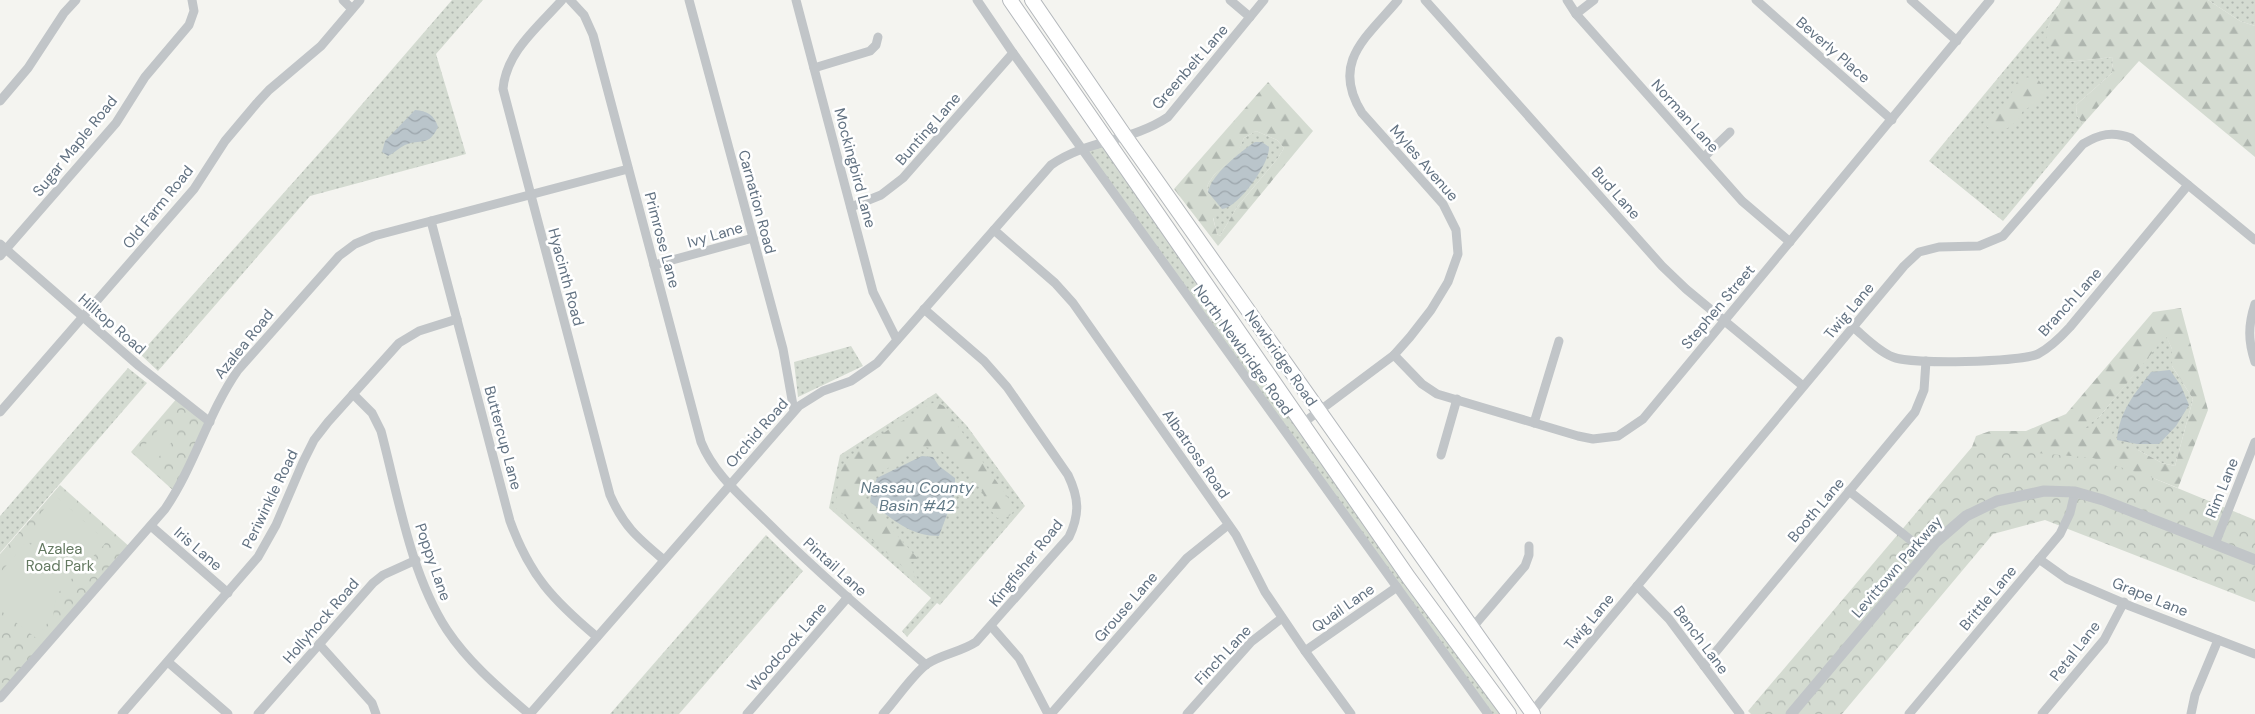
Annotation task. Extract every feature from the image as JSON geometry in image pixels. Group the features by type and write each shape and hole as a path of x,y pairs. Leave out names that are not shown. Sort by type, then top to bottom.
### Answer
{"main road":[{"name":"Newbridge Road","path":"1010,0 1410,578 1509,714"},
{"name":"Newbridge Road","path":"1032,0 1124,136 1533,713"}],"street":[{"path":"0,101 28,68 64,13 76,0"},
{"name":"Sugar Maple Road","path":"2,250 116,122 145,76 189,25 194,11 192,0"},
{"path":"343,0 352,9"},
{"name":"Old Farm Road","path":"0,412 194,189 225,141 257,103 269,90 321,46 360,0"},
{"name":"Hyacinth Road","path":"562,0 514,54 504,75 503,90 505,101 610,496 619,516 629,530 664,560"},
{"name":"Primrose Lane","path":"570,0 584,16 593,34 701,442 711,463 730,485"},
{"name":"Carnation Road","path":"689,0 783,349 794,411"},
{"name":"Mockingbird Lane","path":"796,0 874,292 897,340"},
{"name":"North Newbridge Road","path":"977,0 1013,53 1488,714"},
{"path":"1230,0 1250,17"},
{"name":"Greenbelt Lane","path":"1124,136 1154,126 1168,117 1264,0"},
{"name":"Myles Avenue","path":"1303,423 1394,355 1431,310 1448,282 1458,254 1456,230 1443,204 1362,112 1352,98 1349,88 1349,69 1356,50 1398,0"},
{"name":"Bud Lane","path":"1425,0 1662,266 1803,386"},
{"name":"Norman Lane","path":"1568,0 1576,14 1742,201 1790,242"},
{"path":"1576,14 1594,0"},
{"name":"Beverly Place","path":"1756,0 1892,120"},
{"path":"1910,0 1957,41"},
{"name":"Stephen Street","path":"1394,355 1428,389 1457,399 1593,439 1618,436 1628,431 1643,418 1725,321 1990,0"},
{"path":"814,68 870,51 876,45 878,37"},
{"name":"Bunting Lane","path":"851,207 881,194 903,178 1013,53"},
{"path":"1704,157 1730,132"},
{"name":"Twig Lane","path":"1533,713 1904,266 1919,252 1939,247 1979,246 2003,236 2083,144 2097,135 2112,133 2131,138 2255,240"},
{"name":"Orchid Road","path":"529,714 794,411 808,398 864,374 877,363 1051,165 1064,155 1081,148 1124,136"},
{"name":"Azalea Road","path":"0,698 151,526 181,486 219,399 238,370 339,256 356,244 374,236 628,168"},
{"name":"Branch Lane","path":"1853,327 1894,357 1926,360 2019,359 2036,354 2049,348 2070,327 2188,185"},
{"name":"Buttercup Lane","path":"431,221 518,542 530,568 542,585 566,611 596,637"},
{"name":"Albatross Road","path":"994,230 1055,283 1072,303 1228,525 1250,560 1265,592 1351,714"},
{"name":"Ivy Lane","path":"654,265 753,238"},
{"name":"Hilltop Road","path":"2,250 139,366 210,422"},
{"path":"2255,304 2249,330 2250,349 2255,362"},
{"name":"Kingfisher Road","path":"886,713 926,665 940,658 965,650 976,642 1069,537 1076,523 1078,500 1068,475 1007,387 984,361 924,309"},
{"name":"Periwinkle Road","path":"122,714 258,557 267,543 314,440 353,394 399,343 419,331 457,319"},
{"path":"1534,423 1559,341"},
{"name":"Booth Lane","path":"1704,666 1915,412 1924,390 1926,360"},
{"name":"Poppy Lane","path":"353,394 372,413 381,431 425,589 448,631 484,674 529,714"},
{"path":"1441,455 1457,399"},
{"name":"Rim Lane","path":"2215,544 2251,464 2255,442"},
{"name":"Pintail Lane","path":"730,485 799,554 926,665"},
{"path":"1850,491 1927,553"},
{"name":"Levittown Parkway","path":"1791,714 1952,526 1966,516 1997,500 2044,492 2075,492 2103,500 2255,560"},
{"name":"Brittle Lane","path":"1909,714 2039,559 2065,524 2075,492"},
{"name":"Grouse Lane","path":"1049,714 1187,558 1209,538 1228,525"},
{"name":"Iris Lane","path":"151,526 228,593"},
{"path":"1472,628 1525,566 1529,556 1529,546"},
{"name":"Grape Lane","path":"2039,559 2067,578 2255,654"},
{"name":"Hollyhock Road","path":"258,714 373,583 383,575 416,560"},
{"name":"Bench Lane","path":"1637,586 1669,619 1740,714"},
{"name":"Quail Lane","path":"1305,651 1396,587"},
{"name":"Woodcock Lane","path":"747,714 848,597"},
{"name":"Petal Lane","path":"2042,714 2104,640 2124,602"},
{"name":"Finch Lane","path":"1188,714 1251,642 1282,618"},
{"path":"991,626 1019,658 1049,714"},
{"path":"2191,714 2195,695 2218,640"},
{"path":"319,644 372,703 376,714"},
{"path":"168,662 228,714"}],"green space":[{"path":"452,0 483,0 436,54 466,154 310,196 158,371 140,354 338,132"},
{"path":"2061,0 2208,0 2240,21 2255,26 2255,157 2139,61 2083,124 2077,116 2076,105 2112,73 2113,57 2068,62 2046,45 2047,29"},
{"path":"2208,0 2255,0 2255,26 2240,21"},
{"path":"2061,2 2047,29 2068,62 2113,57 2112,73 2076,105 2077,116 2083,124 2003,221 1929,161"},
{"path":"2035,77 2040,81 2044,91 2044,98 2023,111 2018,120 2008,128 1993,130 1982,124 2008,100 2019,78"},
{"path":"1268,82 1313,131 1218,246 1174,189","holes":["1256,131 1277,140 1284,148 1278,158 1237,207 1220,236 1217,234 1213,218 1219,209 1207,192 1208,184 1214,175 1236,156 1244,138"]},
{"path":"1256,131 1277,140 1284,148 1278,158 1237,207 1220,236 1217,234 1207,192 1208,184 1214,175 1235,156 1244,138"},
{"path":"1105,144 1507,714 1492,714 1084,148"},
{"path":"2181,308 2208,410 2178,488 2153,478 1972,447 1976,436 1990,431 2026,431 2066,414 2153,312","holes":["2166,336 2172,349 2172,366 2193,399 2175,466 2162,463 2138,450 2122,449 2112,434 2114,427 2106,425 2089,427 2082,430 2100,416"]},
{"path":"2166,335 2172,349 2172,366 2193,399 2175,466 2162,463 2138,450 2122,450 2113,441 2111,435 2079,431 2100,416"},
{"path":"851,346 863,366 798,397 794,362"},
{"path":"128,368 147,383 0,553 0,516"},
{"path":"936,393 967,426 1025,506 940,605 937,603 907,637 902,631 931,598 829,508 840,455"},
{"path":"178,397 210,422 176,493 131,452"},
{"path":"935,402 944,406 1013,505 1014,511 1008,517 997,518 989,508 978,482 962,471 952,458 939,450 925,447 914,451 870,480 864,498 919,560 908,563 919,581 836,508 837,490 842,467 850,457 887,430"},
{"path":"164,423 178,435 151,466 137,454"},
{"path":"1972,447 2093,458 2153,478 2255,520 2255,602 2045,520 1993,534 1842,714 1751,714 1748,711"},
{"name":"Azalea Road Park","path":"60,485 131,548 0,698 0,554"},
{"path":"55,495 106,541 59,592 57,591 53,616 36,638 0,610 0,573 27,541 31,545 37,518"},
{"path":"766,535 803,571 679,714 610,714"}],"water":[{"path":"415,110 424,111 435,119 438,127 431,138 405,145 388,156 382,152 385,141"},
{"path":"1255,142 1262,142 1269,147 1264,163 1245,193 1237,201 1222,209 1208,192 1210,185 1227,164"},
{"path":"2170,370 2181,386 2189,405 2176,426 2159,444 2137,444 2117,440 2124,412 2151,372"},
{"name":"Nassau County Basin #42","path":"922,456 933,457 939,466 955,478 955,493 939,536 910,530 870,502 877,478"}]}
